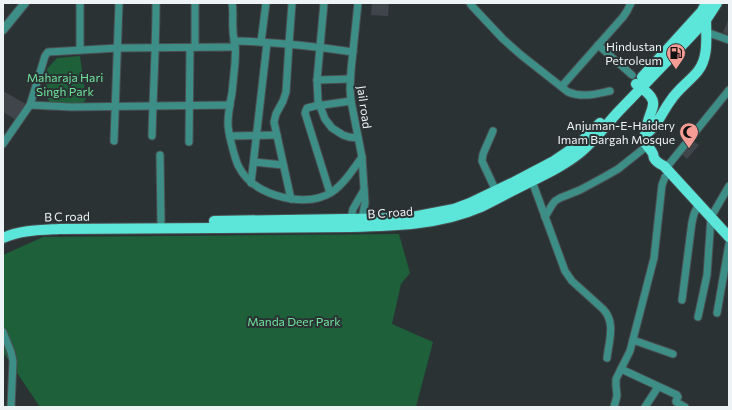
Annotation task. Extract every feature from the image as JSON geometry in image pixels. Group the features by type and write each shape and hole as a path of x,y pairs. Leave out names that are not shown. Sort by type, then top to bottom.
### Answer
{"main road":[{"path":"3,232 25,226 44,224 161,222 203,225 356,223 407,218 454,209 496,191 554,161 579,144 599,125 636,82 702,11 706,3"},
{"name":"B C road","path":"356,223 408,225 457,215 480,207 562,166 592,143 612,118 636,82 706,20 717,3"},
{"path":"646,135 656,125 671,100 703,64 705,56 706,20"},
{"path":"636,82 651,96 654,104 647,125 645,141 656,161 667,169 728,236"},
{"path":"652,99 660,101 671,100"},
{"name":"B C road","path":"3,238 9,235 34,230 203,225"}],"street":[{"path":"3,30 24,3"},
{"path":"80,3 80,50"},
{"path":"114,141 119,3"},
{"path":"152,136 152,106 156,48 156,3"},
{"path":"189,142 195,3"},
{"path":"232,3 232,29 235,44 235,65 228,122 230,136 239,167 244,175 252,183 265,191 291,199 309,199 330,194 337,189 362,157"},
{"path":"252,183 266,3"},
{"path":"291,199 274,126 274,118 286,92 292,3"},
{"path":"324,3 317,80 317,95 319,104 325,119 332,128 349,137 358,138"},
{"name":"Jail road","path":"356,223 365,203 362,157 351,101 350,79 358,3"},
{"path":"470,3 521,55 568,92 577,95 592,95 610,92"},
{"path":"562,86 627,11 631,3"},
{"path":"706,32 729,40"},
{"path":"3,144 30,105 44,56 51,51 193,47 264,42 320,47 353,52"},
{"path":"598,45 636,82"},
{"path":"317,80 350,79"},
{"path":"614,407 617,396 616,379 630,351 654,258 662,185 667,169 729,90"},
{"path":"330,194 306,110 307,108 319,104 323,106 351,101"},
{"path":"30,105 230,105"},
{"path":"493,131 482,160 496,191"},
{"path":"230,136 276,135"},
{"path":"545,218 555,201 604,177 650,149"},
{"path":"160,155 161,222"},
{"path":"254,162 283,165"},
{"path":"532,181 560,260 568,276 607,313 611,327 607,358"},
{"path":"698,317 706,275 711,217 729,186"},
{"path":"356,223 353,209 364,190"},
{"path":"682,300 692,222 699,203"},
{"path":"717,313 728,236"},
{"path":"3,332 13,361 11,407"},
{"path":"633,340 673,354"},
{"path":"621,369 678,396 674,404 685,407"},
{"path":"645,407 658,387"}],"green space":[{"name":"Maharaja Hari Singh Park","path":"80,56 86,99 83,103 50,103 46,95 47,69 57,58"},
{"name":"Manda Deer Park","path":"399,234 410,273 401,284 392,324 433,342 416,407 40,407 3,352 3,255 43,237"}],"building":[{"path":"372,3 389,3 388,16 371,15"},
{"path":"729,18 729,35 723,32"},
{"path":"3,91 26,104 16,120 3,112"},
{"name":"Anjuman-E-Haidery Imam Bargah Mosque","path":"691,140 699,145 687,159 680,153"}],"place":[{"name":"Hindustan Petroleum","path":"676,70"},
{"name":"Anjuman-E-Haidery Imam Bargah Mosque","path":"689,149"}]}
